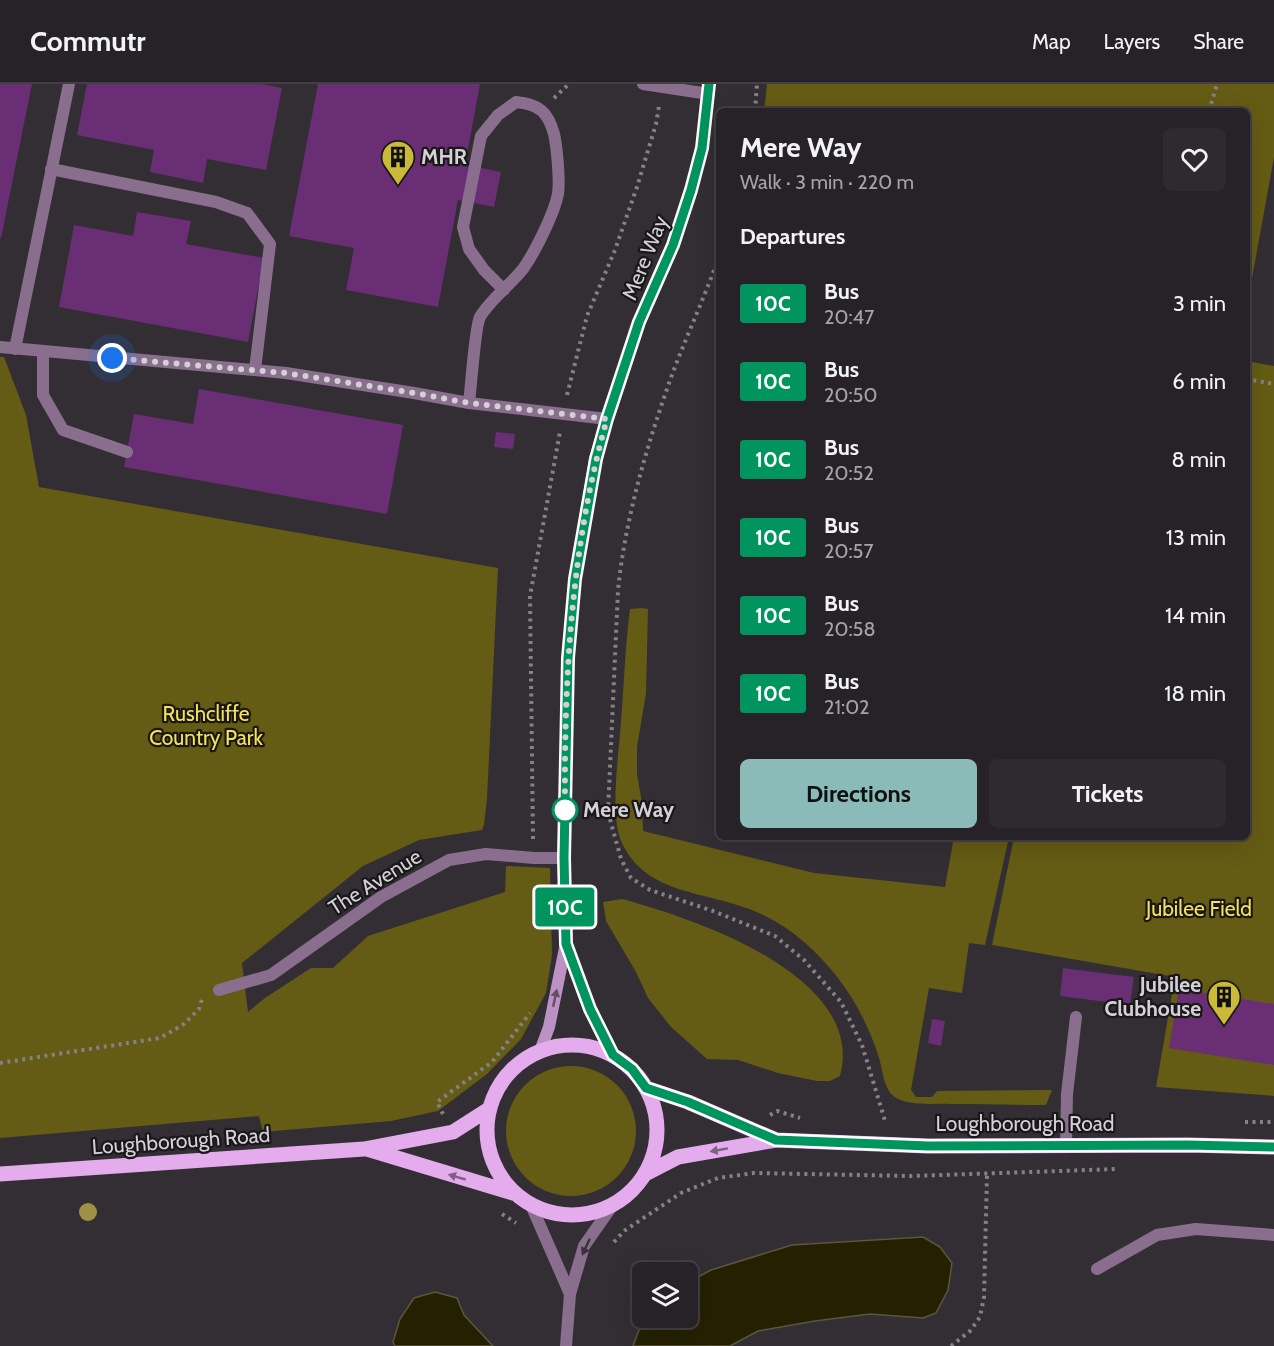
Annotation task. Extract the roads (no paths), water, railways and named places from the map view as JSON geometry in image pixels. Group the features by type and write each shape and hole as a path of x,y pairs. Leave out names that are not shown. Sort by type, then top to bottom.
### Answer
{"main road":[{"path":"564,1045 589,1046 613,1055 632,1069 646,1088 657,1119 655,1151 645,1174 628,1195 612,1206 585,1215 557,1215 531,1206 513,1193 495,1168 487,1139 489,1109 500,1084 517,1065 540,1051 564,1045"},
{"name":"Loughborough Road","path":"646,1088 688,1102 776,1140"},
{"name":"Loughborough Road","path":"0,1174 364,1149 453,1131 489,1109"},
{"name":"Loughborough Road","path":"645,1174 678,1157 776,1140 928,1146 1274,1147"},
{"name":"Loughborough Road","path":"364,1149 513,1193"}],"street":[{"path":"15,349 69,84"},
{"path":"643,84 709,89"},
{"name":"Mere Way","path":"540,1051 549,1028 566,944 564,858 568,658 575,579 596,459 639,322 673,245 691,190 702,148 709,89"},
{"path":"469,403 479,318 523,269 540,242 558,194 556,143 550,123 542,110 530,103 516,102 498,115 481,136 463,227 469,249 484,270 504,290"},
{"path":"51,169 216,202 247,213 270,244 255,370"},
{"path":"0,347 255,370 469,403 607,419"},
{"path":"43,352 43,395 63,430 127,452"},
{"name":"The Avenue","path":"219,990 271,975 381,897 449,860 486,854 564,858"},
{"name":"Mere Way","path":"566,944 590,1009 613,1055"},
{"path":"1066,1145 1067,1095 1076,1017"},
{"path":"531,1206 570,1294"},
{"path":"566,1346 570,1294 584,1246 612,1206"},
{"path":"1097,1269 1157,1235 1196,1229 1274,1235"}],"place":[{"name":"MHR","path":"398,186"},
{"name":"Mere Way","path":"565,810"},
{"name":"Jubilee Clubhouse","path":"1224,1026"}],"park label":[{"name":"Rushcliffe Country Park","path":"206,726"},
{"name":"Jubilee Field","path":"1199,909"}]}
